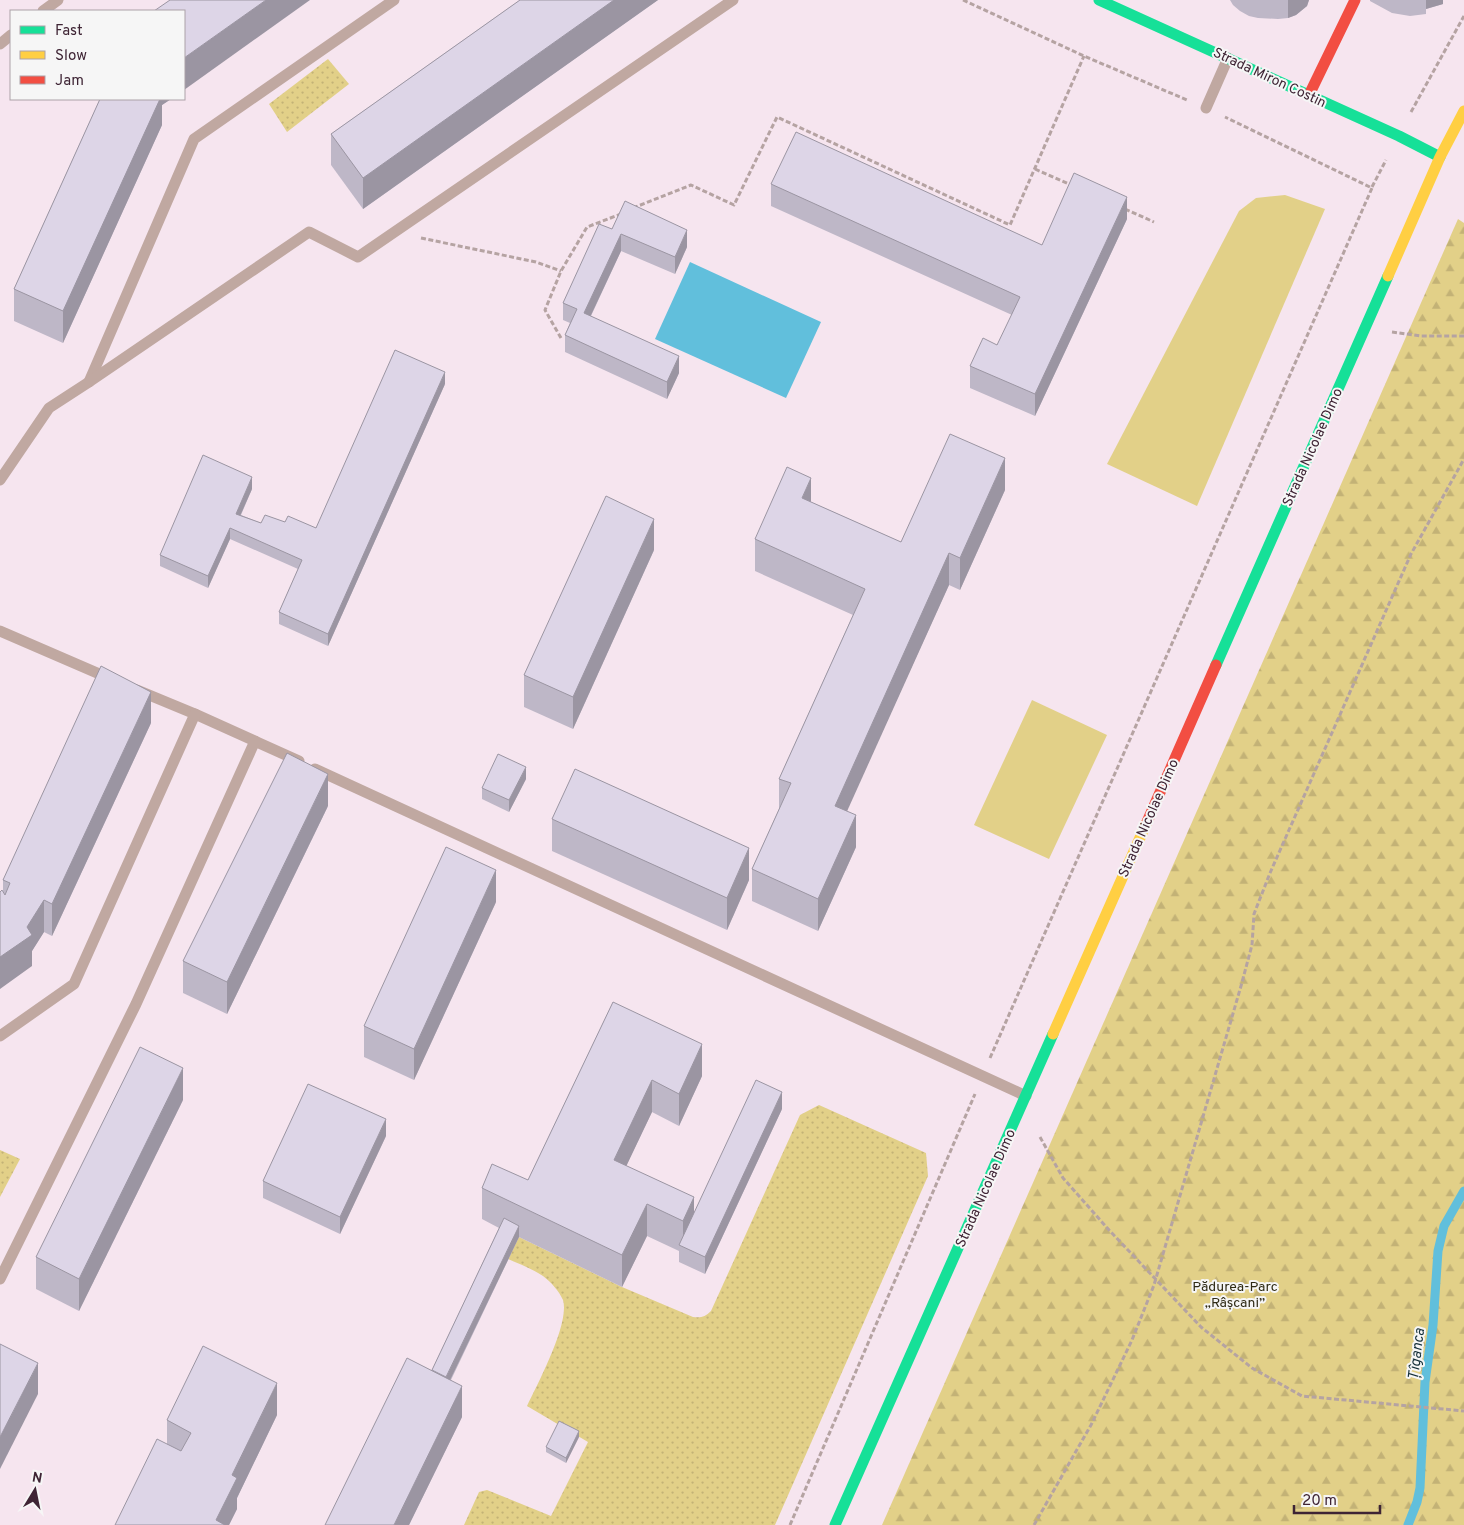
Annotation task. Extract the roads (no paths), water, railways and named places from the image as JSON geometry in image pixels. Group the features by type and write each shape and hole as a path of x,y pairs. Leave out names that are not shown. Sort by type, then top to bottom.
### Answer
{"main road":[{"name":"Strada Miron Costin","path":"1099,0 1399,136 1440,157"},
{"path":"1309,95 1355,0"},
{"name":"Strada Nicolae Dimo","path":"835,1525 1440,157 1464,111"}],"lane":[{"path":"44,10 58,0"},
{"path":"89,382 194,139 394,0"},
{"path":"0,480 49,408 308,232 358,257 733,0"},
{"path":"0,44 10,36"},
{"path":"1206,108 1228,58"},
{"path":"0,632 255,741 1026,1096"},
{"path":"0,1036 74,984 195,714"},
{"path":"0,1279 136,1004 255,741"}],"water":[{"path":"690,262 821,322 786,398 655,339"}],"waterway":[{"name":"Țîganca","path":"1408,1525 1420,1488 1425,1382 1433,1325 1438,1251 1444,1226 1464,1191"}],"park label":[{"name":"Pădurea-Parc „Râșcani”","path":"1235,1294"}]}
